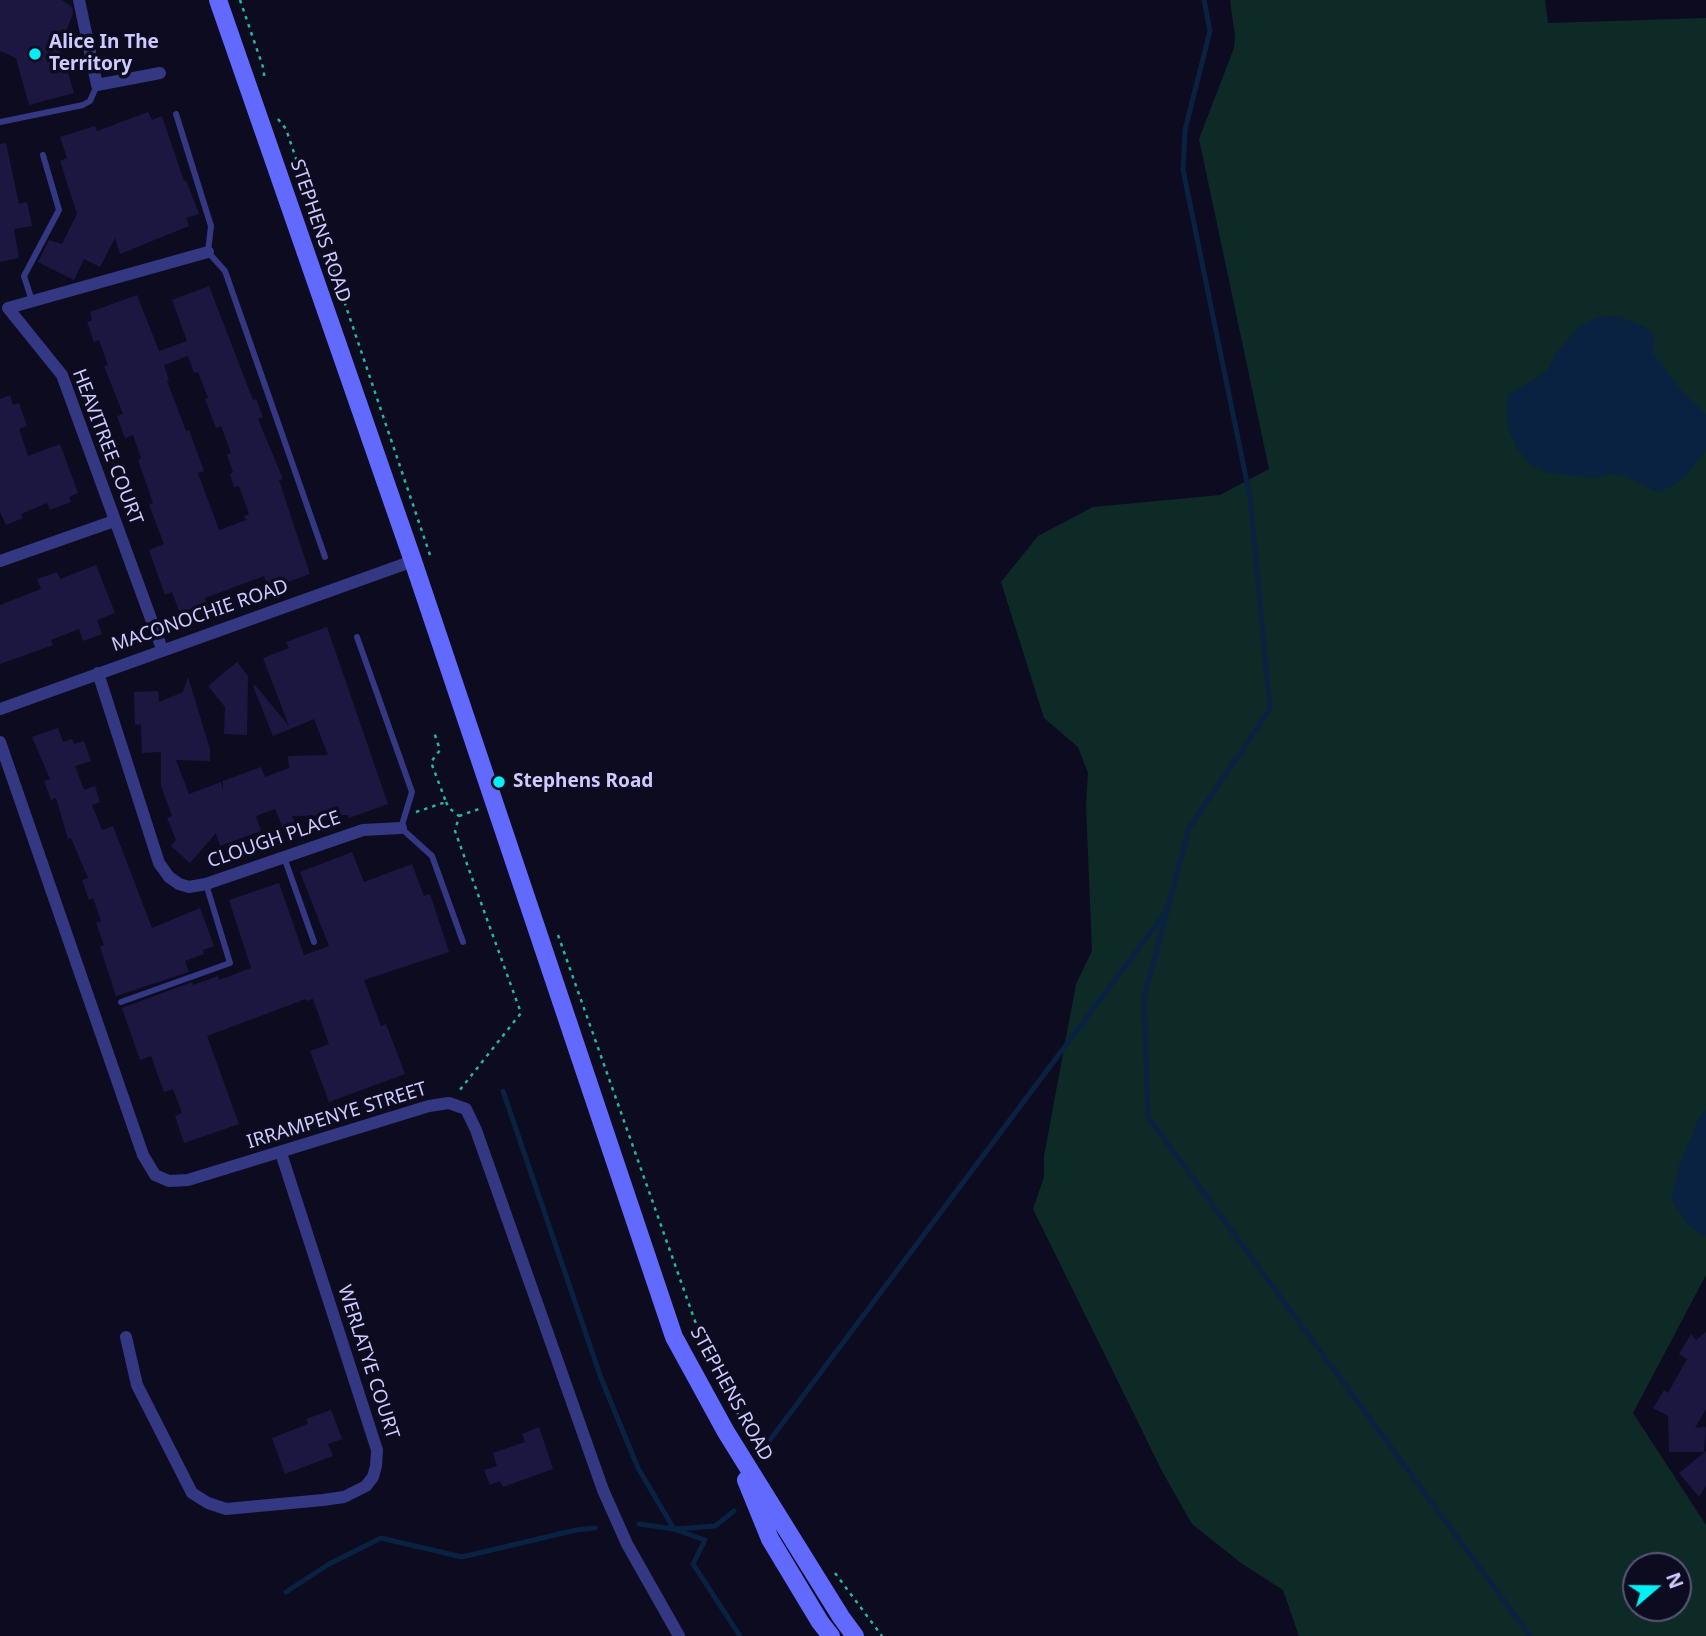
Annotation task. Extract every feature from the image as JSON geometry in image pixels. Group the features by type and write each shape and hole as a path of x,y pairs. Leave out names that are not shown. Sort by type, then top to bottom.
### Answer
{"street":[{"path":"79,0 97,85 160,73"},
{"name":"STEPHENS ROAD","path":"218,0 422,560 493,803 674,1337 726,1432 855,1636"},
{"name":"HEAVITREE COURT","path":"162,649 62,375 8,308 208,252"},
{"path":"0,561 114,521"},
{"name":"MACONOCHIE ROAD","path":"0,709 162,649 422,560"},
{"name":"CLOUGH PLACE","path":"98,673 159,863 169,877 179,884 189,887 206,884 363,830 401,828"},
{"name":"IRRAMPENYE STREET","path":"0,742 143,1155 155,1175 169,1181 188,1180 429,1106 449,1103 466,1109 476,1130 603,1490 627,1544 679,1636"},
{"name":"WERLATYE COURT","path":"126,1337 137,1385 187,1485 192,1493 208,1503 226,1508 323,1500 344,1497 366,1486 373,1477 377,1450 281,1153"},
{"path":"726,1432 770,1539 831,1636"}],"lane":[{"path":"0,122 83,105 90,101 97,85"},
{"path":"176,114 211,226 208,252 225,271 325,557"},
{"path":"32,301 24,276 59,210 43,155"},
{"path":"357,637 412,792 401,828 432,856 463,942"},
{"path":"284,857 314,942"},
{"path":"121,1002 230,963 206,884"}],"path":[{"path":"240,0 264,70 264,81"},
{"path":"273,113 286,129 429,547 422,560"},
{"path":"434,732 440,750 431,762 449,808 459,816"},
{"path":"407,807 417,813 446,802"},
{"path":"459,816 493,803"},
{"path":"449,1103 522,1013 455,831 459,816"},
{"path":"557,932 696,1324 747,1433"},
{"path":"835,1573 882,1636"}],"green space":[{"path":"1230,0 1545,0 1548,23 1706,18 1706,1275 1633,1413 1706,1525 1706,1636 1299,1636 1283,1590 1241,1563 1192,1524 1163,1473 1033,1209 1044,1177 1044,1156 1076,984 1092,951 1086,806 1088,773 1078,747 1044,718 1001,582 1038,536 1093,507 1220,495 1269,469 1199,139 1234,48"}],"water":[{"path":"1618,316 1647,328 1655,336 1653,353 1679,388 1706,414 1706,450 1685,477 1669,488 1656,492 1626,476 1610,474 1595,478 1547,473 1530,464 1516,447 1509,431 1506,414 1509,394 1549,368 1555,354 1581,325 1598,317"},
{"path":"1706,1109 1706,1237 1687,1224 1671,1199 1679,1166 1699,1118"}],"building":[{"name":"Alice In The Territory","path":"0,0 62,0 72,7 73,14 60,46 74,93 29,105 16,58 0,51"},
{"path":"148,112 152,120 162,116 184,181 186,180 199,214 186,218 189,226 120,254 115,238 100,267 84,259 74,280 38,262 49,240 62,244 77,214 60,161 67,158 60,137 95,126 97,131"},
{"path":"6,143 19,204 27,202 32,226 14,229 19,258 0,262 0,144"},
{"path":"209,286 253,400 256,399 263,417 258,419 283,479 279,480 310,574 269,589 264,576 205,598 207,603 180,613 172,592 165,595 149,550 164,544 149,505 153,503 138,460 141,458 133,435 125,438 117,416 123,414 104,366 108,365 99,340 94,342 87,322 92,320 90,312 137,295 159,351 187,341 172,300","holes":["188,356 194,373 198,372 216,428 221,426 231,453 227,455 233,472 230,474 234,487 239,486 249,514 244,516 246,520 219,530 198,473 204,471 167,381 169,380 164,365"]},
{"path":"10,395 13,405 19,403 27,426 19,429 28,456 60,444 78,493 69,497 71,502 50,510 47,503 21,514 23,518 6,525 0,512 0,399"},
{"path":"96,565 115,613 97,620 102,634 83,641 79,629 51,640 53,645 0,664 0,605 41,589 37,579 57,572 60,579"},
{"path":"327,627 388,804 349,818 348,815 292,816 295,823 283,828 275,809 256,816 261,831 220,846 216,833 190,863 171,846 176,840 167,818 172,816 161,786 161,752 142,753 141,724 135,725 134,692 158,691 159,702 183,692 188,677 210,749 210,761 176,760 189,794 221,782 223,790 223,781 261,767 265,777 289,768 288,756 328,755 314,719 273,736 253,686 255,685 289,726 263,658 289,648 286,642"},
{"path":"237,662 248,676 247,735 224,734 225,707 208,686"},
{"path":"58,728 63,742 72,739 74,744 84,741 91,761 75,766 84,790 95,786 100,802 92,805 102,830 113,826 152,928 200,908 214,946 203,950 204,954 185,961 189,972 116,996 100,947 104,945 96,923 101,921 93,898 89,900 82,880 88,878 71,838 68,839 56,798 51,800 44,781 50,779 32,737"},
{"path":"352,852 364,882 412,864 424,896 430,894 449,952 364,980 381,1026 386,1024 405,1074 329,1102 310,1051 329,1044 313,999 306,999 207,1036 239,1124 184,1143 175,1116 182,1113 173,1089 164,1092 151,1056 140,1060 122,1008 192,982 193,985 218,976 219,980 251,968 229,900 279,883 304,955 329,946 300,872"},
{"path":"1706,1332 1706,1409 1695,1428 1706,1427 1704,1452 1669,1452 1668,1416 1653,1408 1664,1390 1668,1393 1687,1359 1679,1354 1691,1334 1696,1340"},
{"path":"331,1410 342,1439 328,1444 333,1456 285,1474 272,1438 308,1424 306,1419"},
{"path":"539,1427 553,1469 503,1487 500,1481 490,1485 484,1470 497,1466 493,1453 525,1442 522,1434"},
{"path":"1706,1451 1706,1485 1699,1497 1679,1473"}],"waterway":[{"path":"1204,0 1210,31 1185,130 1183,170 1250,497 1270,709 1189,828 1144,998 1148,1117 1530,1636"},
{"path":"764,1448 1165,913"},
{"path":"503,1091 601,1378 638,1468 674,1529 705,1540 693,1564 740,1636"},
{"path":"639,1524 674,1529 715,1526 734,1511"},
{"path":"286,1592 329,1564 381,1538 462,1557 595,1528"}],"place":[{"name":"Alice In The Territory","path":"35,54"},
{"name":"Stephens Road","path":"499,782"}]}
